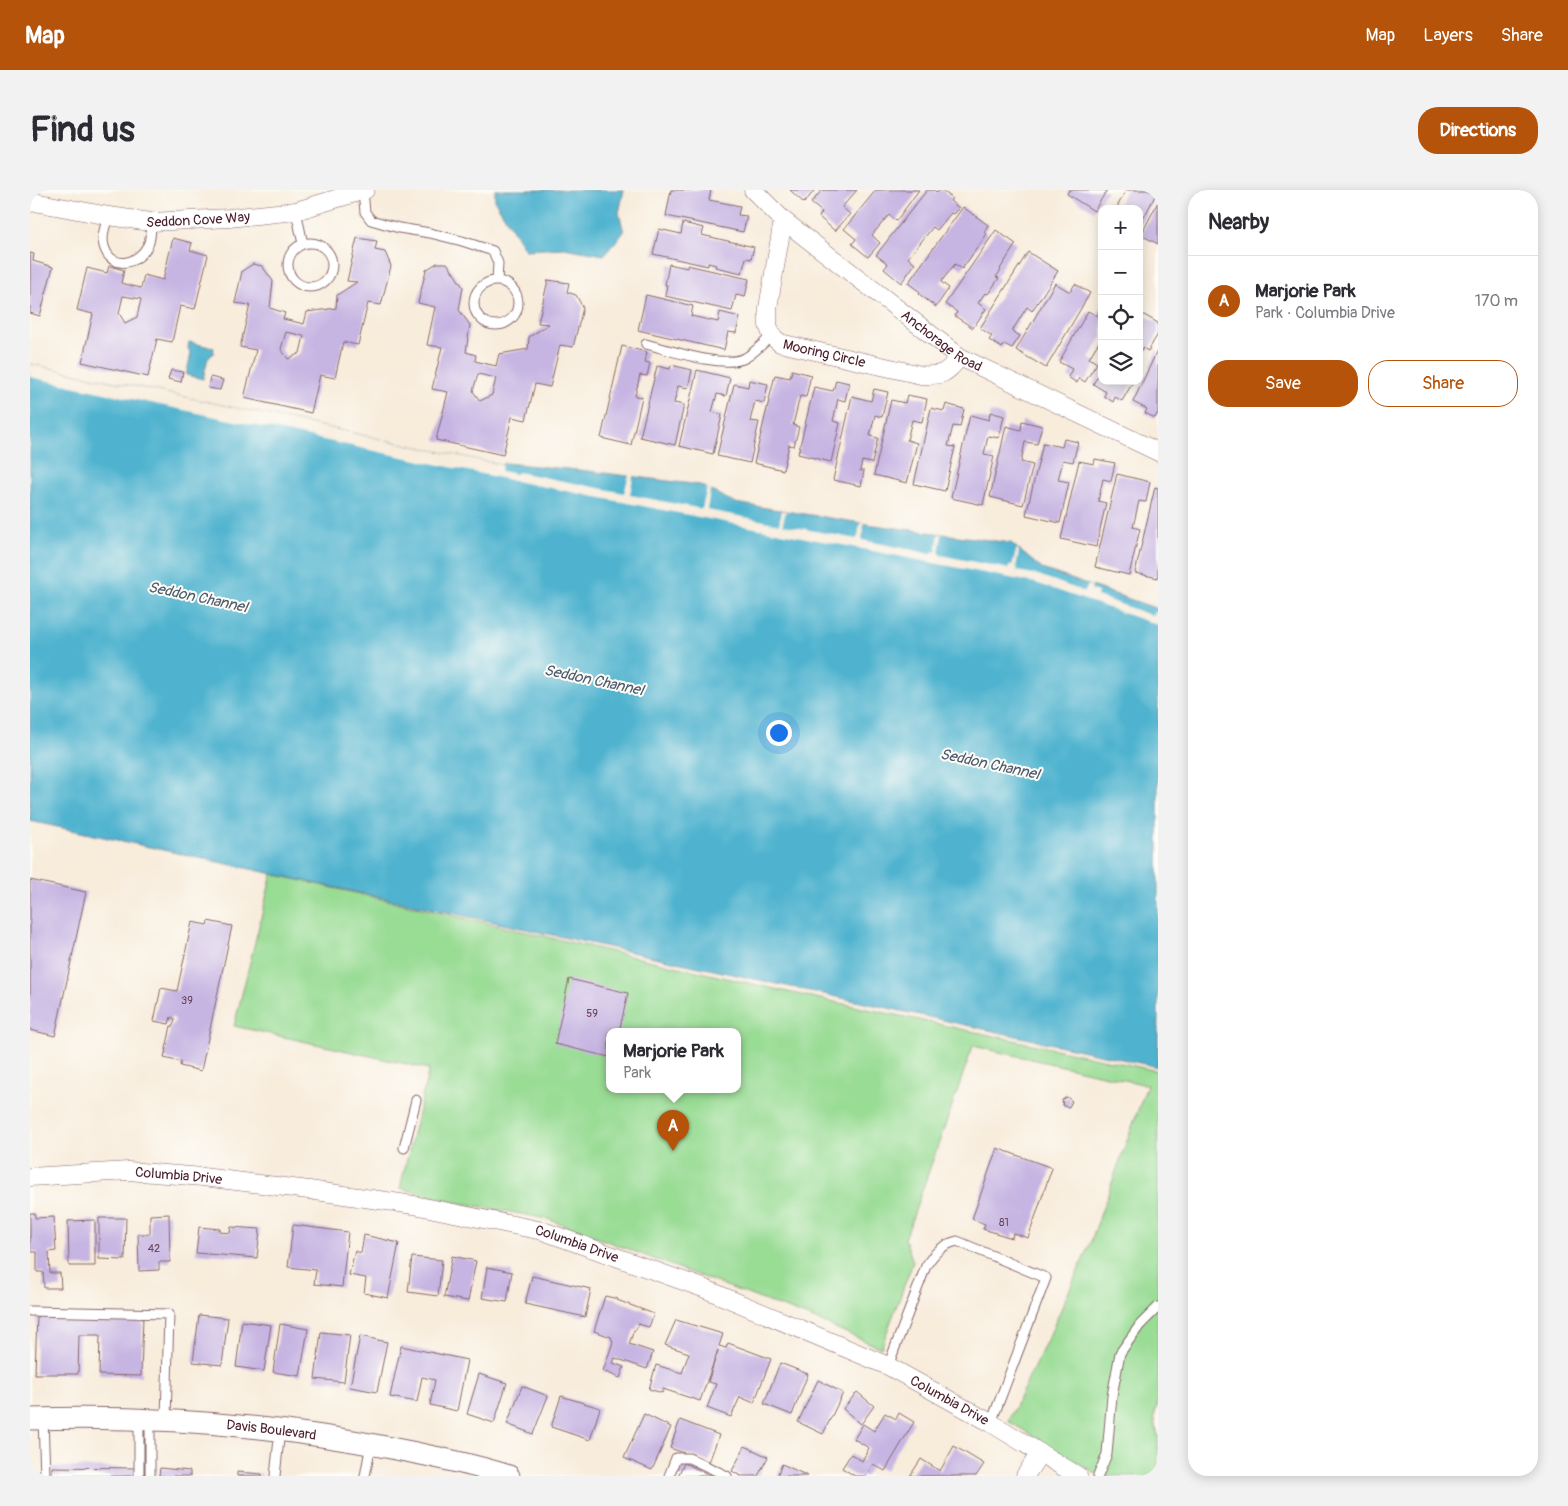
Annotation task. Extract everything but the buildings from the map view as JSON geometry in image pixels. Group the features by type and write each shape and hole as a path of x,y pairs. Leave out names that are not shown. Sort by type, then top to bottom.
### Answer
{"street":[{"name":"Seddon Cove Way","path":"30,203 43,203 151,222 229,218 296,211 364,190"},
{"name":"Anchorage Road","path":"753,190 783,220 960,357 1158,452"},
{"name":"Mooring Circle","path":"783,220 768,308 768,325 772,336 780,343 921,375 938,375 950,369 960,357"},
{"name":"Columbia Drive","path":"30,1177 128,1171 203,1177 414,1205 543,1231 703,1288 888,1366 990,1423 1078,1476"},
{"name":"Davis Boulevard","path":"36,1419 152,1419 280,1430 371,1444 432,1456 498,1474"},
{"path":"1025,1476 1040,1453"}],"lane":[{"path":"364,190 365,212 371,220 462,241 493,251 498,263 497,281"},
{"path":"296,211 303,244"},
{"path":"109,216 104,230 103,245 108,255 116,261 126,263 135,260 149,244 151,222"},
{"path":"303,244 317,244 328,253 331,260 332,267 326,280 313,287 299,285 293,280 288,267 288,260 292,253 303,244"},
{"path":"497,281 509,285 517,296 518,303 517,310 508,321 495,324 488,323 477,313 475,298 482,286 489,282 497,281"},
{"path":"646,344 710,360 728,362 744,358 772,336"},
{"path":"404,1148 416,1100"},
{"path":"888,1366 926,1266 934,1254 947,1244 957,1241 1046,1278 990,1423"},
{"path":"1098,1476 1107,1454 1112,1396 1120,1353 1140,1325 1158,1307"},
{"path":"30,1311 169,1314 152,1419 139,1476"},
{"path":"36,1419 45,1476"},
{"path":"150,1476 152,1419"},
{"path":"275,1476 280,1430"},
{"path":"365,1476 371,1444"},
{"path":"668,1476 676,1458 689,1458 726,1476"}],"green space":[{"path":"272,874 788,992 1158,1071 1158,1403 1154,1416 1158,1436 1158,1476 1100,1476 1008,1421 1051,1332 1091,1241 1147,1085 973,1046 905,1239 913,1262 881,1348 819,1321 548,1219 450,1201 400,1188 429,1069 234,1026"}],"water":[{"path":"495,190 624,190 619,213 624,232 604,255 564,248 525,250 495,201"},
{"path":"189,342 214,348 213,354 208,358 203,379 186,375 191,354 188,348"},
{"name":"Seddon Channel","path":"30,364 501,465 505,463 588,471 700,485 735,503 874,525 1011,543 1042,569 1158,609 1158,1067 30,821"}],"pier":[{"path":"30,364 502,465 501,471 516,474 517,472 624,493 629,475 633,476 630,495 702,509 707,488 710,490 707,510 779,524 782,511 786,511 784,525 856,539 860,523 864,523 862,540 932,554 933,551 936,552 939,534 942,534 940,555 1009,569 1009,566 1012,566 1017,548 1019,551 1017,571 1038,575 1085,592 1088,585 1092,586 1091,590 1098,592 1097,596 1153,616 1155,612 1158,613 1158,625 1036,583 510,480 30,377"}],"place":[{"name":"Marjorie Park","path":"673,1151"}]}
